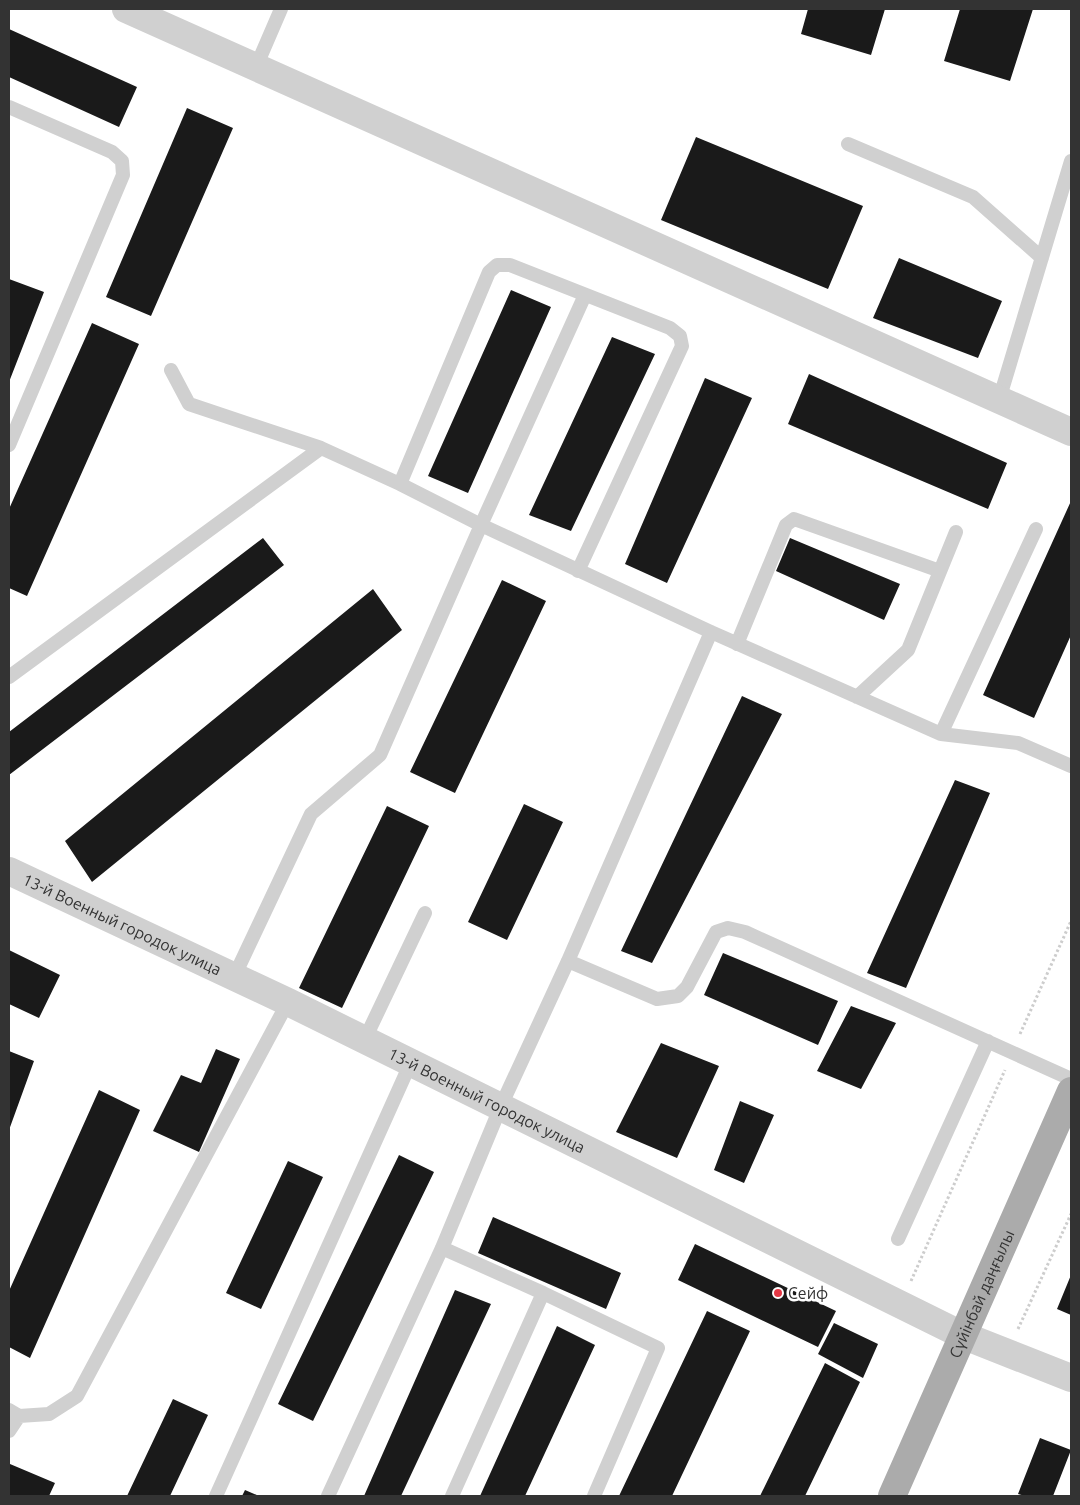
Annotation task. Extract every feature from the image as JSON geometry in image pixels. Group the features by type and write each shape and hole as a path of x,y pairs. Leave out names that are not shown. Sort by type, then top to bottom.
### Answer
{"main road":[{"name":"Сүйінбай даңғылы","path":"892,1496 1071,1091"}],"street":[{"path":"126,9 1071,432"},
{"name":"13-й Военный городок улица","path":"9,871 288,1002 962,1335 1071,1378"}],"lane":[{"path":"256,67 281,9"},
{"path":"9,107 112,152 122,161 123,174 9,445"},
{"path":"848,144 972,197 1042,258"},
{"path":"999,400 1071,161"},
{"path":"400,484 489,272 497,265 510,265 670,328 680,336 682,346 578,571"},
{"path":"234,977 311,814 380,755 585,295"},
{"path":"171,370 189,404 321,448 400,484 578,571 940,734 1018,743 1071,766"},
{"path":"9,677 321,448"},
{"path":"737,644 786,525 794,519 940,571"},
{"path":"940,734 1036,529"},
{"path":"857,697 908,650 956,532"},
{"path":"328,1496 442,1248 501,1106 568,961 711,632"},
{"path":"365,1040 425,913"},
{"path":"568,961 657,1000 678,996 687,987 716,932 728,928 745,932 1071,1079"},
{"path":"9,1431 14,1413 49,1414 77,1396 288,1002"},
{"path":"898,1238 988,1041"},
{"path":"216,1496 411,1062"},
{"path":"442,1248 543,1293 658,1348 594,1496"},
{"path":"452,1496 543,1293"}],"path":[{"path":"901,1305 1071,921"},
{"path":"1007,1353 1071,1214"}],"building":[{"path":"808,9 885,9 871,55 801,34"},
{"path":"960,9 1033,9 1010,81 944,61"},
{"path":"9,29 137,87 119,127 9,77"},
{"path":"187,108 233,128 151,316 106,297"},
{"path":"696,137 863,206 828,289 661,220"},
{"path":"899,258 1002,301 978,358 873,318"},
{"path":"9,279 44,292 9,382"},
{"path":"511,290 551,307 468,493 428,476"},
{"path":"92,323 139,344 27,596 9,588 9,509"},
{"path":"612,337 655,354 571,531 529,515"},
{"path":"809,374 1007,463 988,509 788,424"},
{"path":"705,378 752,398 667,583 625,564"},
{"path":"1071,501 1071,635 1034,718 983,695"},
{"path":"263,538 284,565 9,775 9,732"},
{"path":"790,538 900,584 884,620 776,571"},
{"path":"502,580 546,601 455,793 410,772"},
{"path":"373,589 402,630 92,882 65,841"},
{"path":"742,696 782,714 652,963 621,951"},
{"path":"955,780 990,793 906,988 867,973"},
{"path":"524,804 563,822 507,940 468,922"},
{"path":"387,806 429,826 342,1008 299,988"},
{"path":"9,950 60,975 39,1018 9,1004"},
{"path":"723,953 838,1001 818,1045 704,995"},
{"path":"851,1006 896,1023 861,1089 817,1071"},
{"path":"661,1043 719,1066 677,1158 616,1132"},
{"path":"216,1049 240,1059 199,1152 153,1131 181,1075 201,1083"},
{"path":"9,1051 34,1061 9,1130"},
{"path":"99,1090 140,1110 30,1358 9,1347 9,1291"},
{"path":"740,1101 774,1115 744,1183 714,1170"},
{"path":"399,1155 434,1172 313,1421 278,1404"},
{"path":"288,1161 323,1177 261,1309 226,1293"},
{"path":"493,1217 621,1273 606,1309 478,1253"},
{"path":"695,1244 836,1311 818,1347 678,1280"},
{"path":"1071,1275 1071,1315 1057,1309"},
{"path":"455,1290 491,1304 401,1496 364,1496"},
{"path":"707,1311 750,1331 672,1496 619,1496"},
{"path":"834,1323 878,1344 863,1378 818,1354"},
{"path":"557,1326 595,1345 525,1496 480,1496"},
{"path":"825,1363 860,1382 805,1496 760,1496"},
{"path":"173,1399 208,1415 170,1496 127,1496"},
{"path":"1040,1438 1071,1450 1053,1496 1025,1496 1018,1494"},
{"path":"10,1464 55,1483 49,1496 9,1496"},
{"path":"245,1490 259,1496 242,1496"}],"place":[{"name":"Сейф","path":"778,1293"}]}
